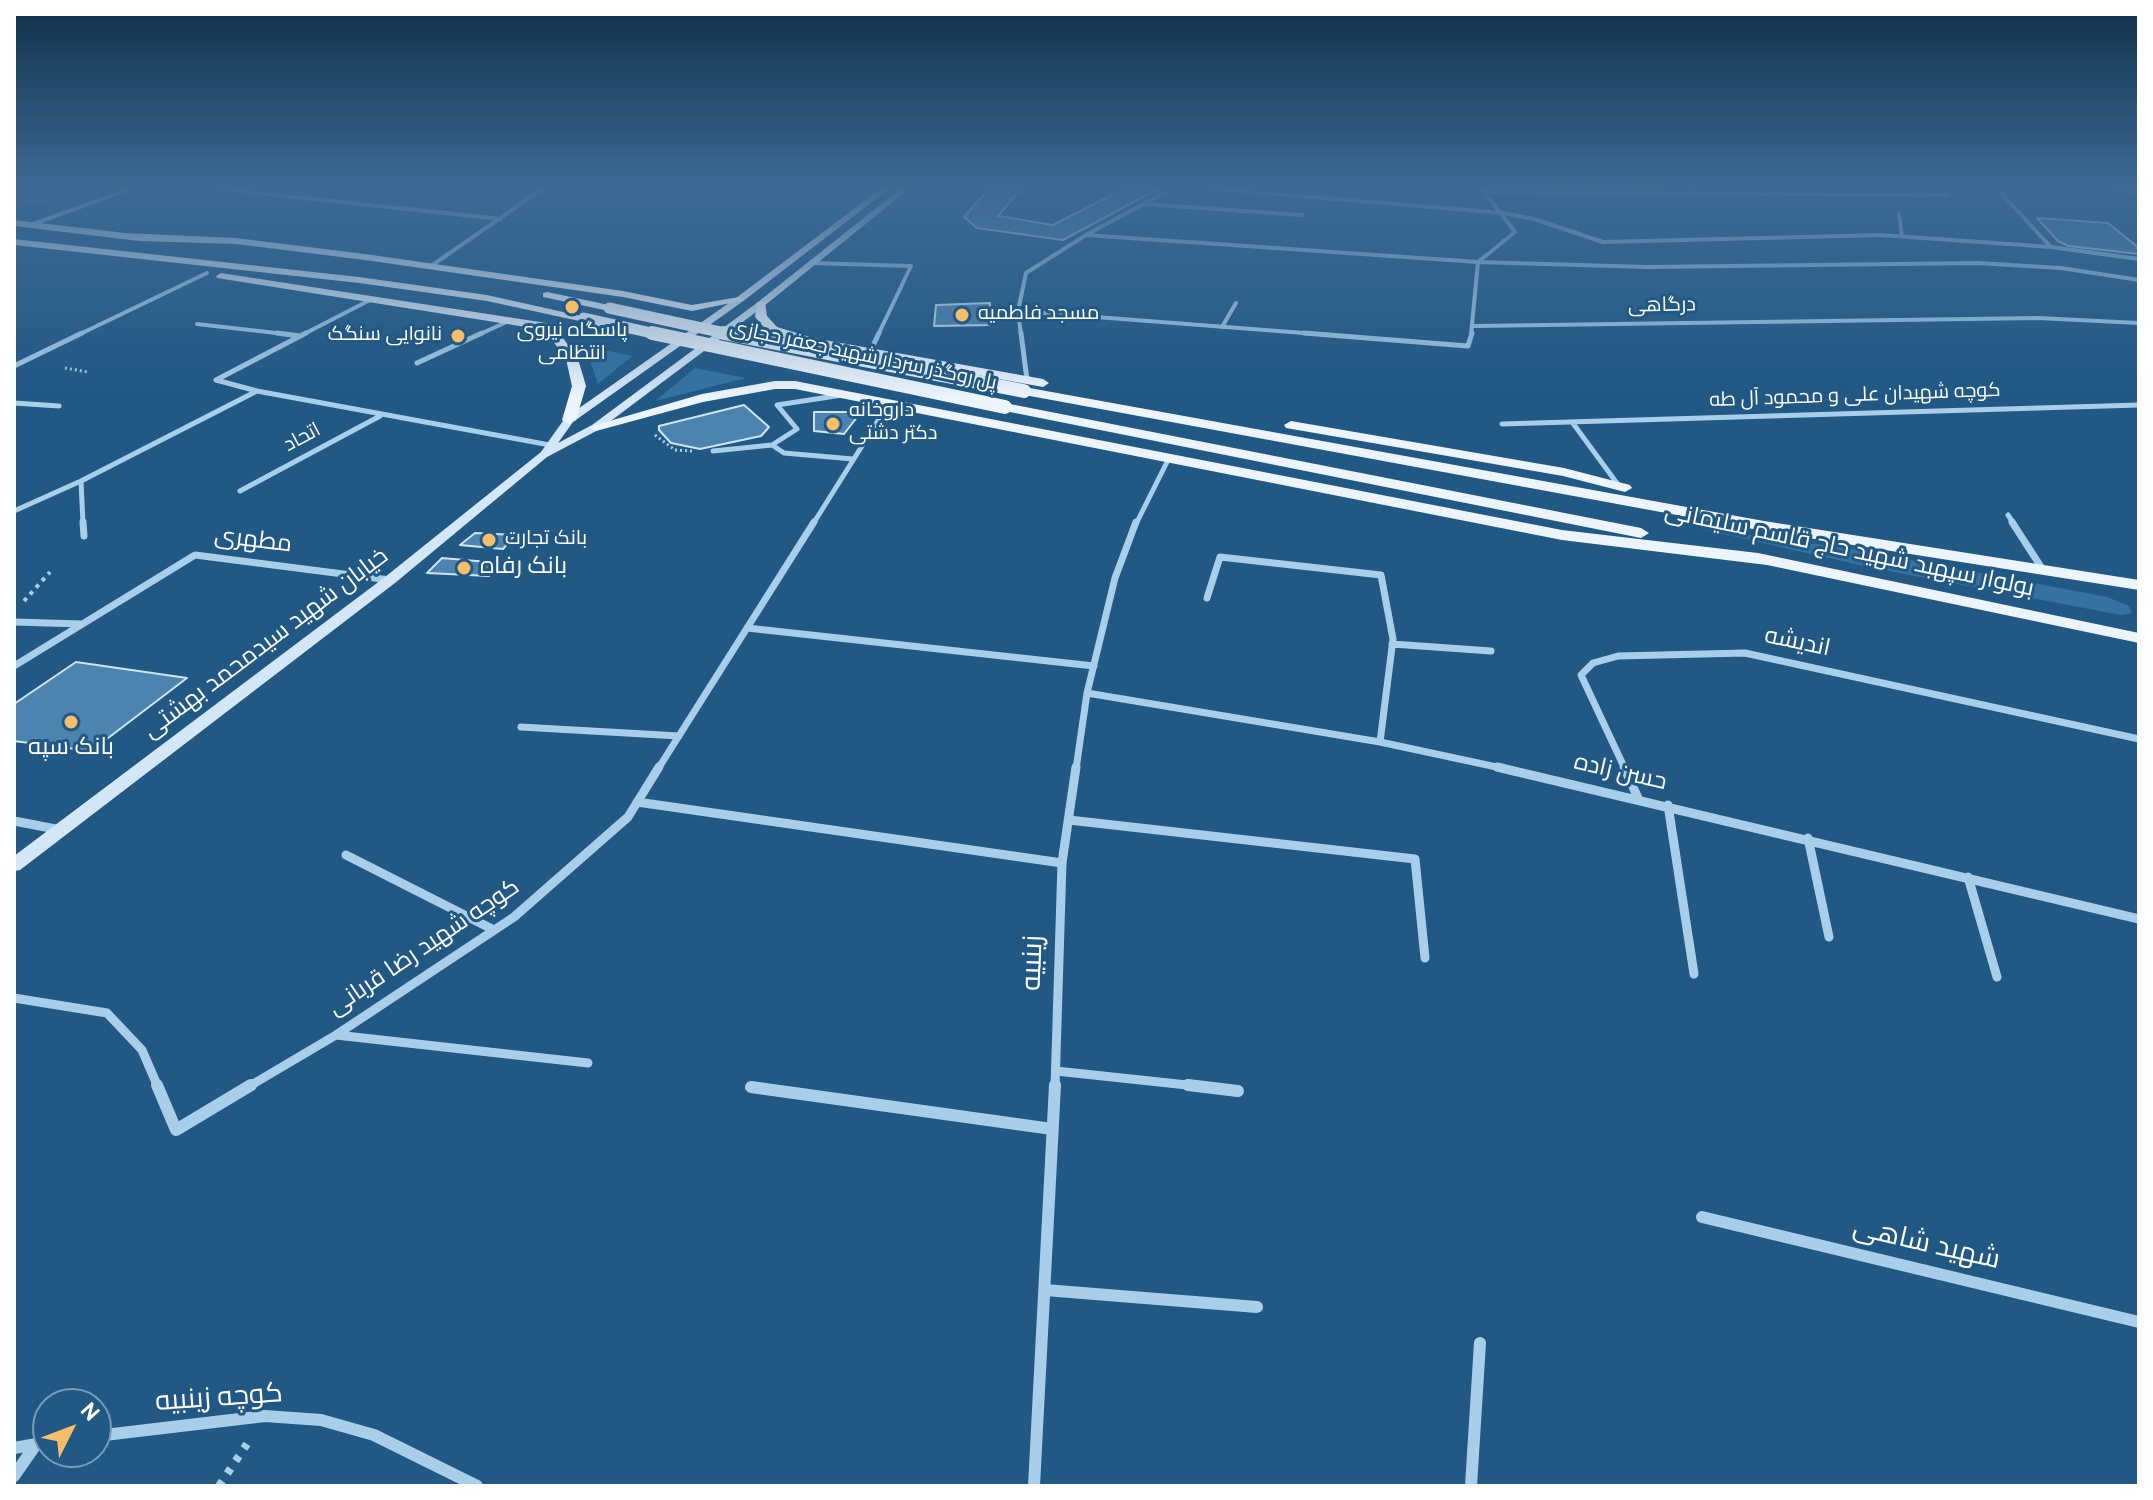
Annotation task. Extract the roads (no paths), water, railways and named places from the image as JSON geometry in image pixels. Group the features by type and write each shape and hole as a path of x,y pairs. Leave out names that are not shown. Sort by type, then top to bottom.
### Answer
{"main road":[{"path":"140,259 207,273 549,327 584,326 616,317 631,305 623,294"},
{"name":"پل روگذر سردار شهید جعفر حجازی","path":"184,259 487,298 789,364 1548,513"},
{"name":"پل روگذر سردار شهید جعفر حجازی","path":"301,259 512,288 810,352 1025,385 1544,485"},
{"path":"376,259 623,294 692,308 739,300"},
{"name":"خیابان شهید سیدمحمد بهشتی","path":"14,865 390,580 547,450 569,420 793,259"},
{"name":"خیابان شهید سیدمحمد بهشتی","path":"547,450 596,427 817,259"},
{"path":"761,304 761,317 773,330 811,341 1025,385 1564,472 1764,526"},
{"path":"549,327 572,359 579,386 569,420"},
{"path":"596,427 651,410 775,385 795,385 1562,535 1768,560"},
{"path":"985,422 994,401 1006,390 1025,385"},
{"name":"بولوار سپهبد شهید حاج قاسم سلیمانی","path":"1544,485 1764,526 2139,585"},
{"name":"بولوار سپهبد شهید حاج قاسم سلیمانی","path":"1548,513 2139,638"},
{"path":"2120,582 2139,592"}],"street":[{"path":"431,266 441,259"},
{"path":"1025,385 1018,311 1026,273 1048,259"},
{"path":"1434,259 1647,267 1977,263 2061,268 2139,280"},
{"path":"1018,311 1468,346 1474,326 1478,262 1482,259"},
{"path":"812,263 911,266 870,352"},
{"path":"14,363 24,362 207,273"},
{"path":"370,300 216,380 547,450"},
{"path":"1222,327 1236,303"},
{"name":"درگاهی","path":"1474,326 2038,318 2139,323"},
{"path":"417,363 511,320"},
{"path":"197,324 301,336"},
{"path":"14,511 81,481 257,391"},
{"path":"713,451 772,445 797,429 777,405 843,395"},
{"path":"14,403 59,406"},
{"name":"کوچه شهید رضا قربانی","path":"14,998 107,1013 142,1050 176,1130 336,1035 514,917 628,817 889,403"},
{"name":"کوچه شهیدان علی و محمود آل طه","path":"1502,424 2139,405"},
{"name":"اتحاد","path":"240,491 381,416"},
{"path":"1572,422 1619,486"},
{"path":"772,445 784,453 853,459"},
{"name":"زینبیه","path":"1034,1486 1056,1071 1062,863 1087,693 1115,578 1138,518 1169,458"},
{"path":"81,481 84,536"},
{"path":"2008,515 2043,570"},
{"name":"مطهری","path":"14,666 195,555 390,580"},
{"path":"1207,598 1220,557 1381,575 1392,644 1380,742"},
{"path":"14,622 82,624"},
{"path":"747,628 1094,666"},
{"path":"1392,644 1491,651"},
{"name":"اندیشه","path":"1638,798 1581,675 1593,663 1618,656 1745,653 2139,739"},
{"name":"حسن زاده","path":"1087,693 1380,742 1638,798 2139,919"},
{"path":"521,727 679,736"},
{"path":"637,802 1062,863"},
{"path":"1668,805 1694,974"},
{"path":"1069,820 1415,859 1425,958"},
{"path":"14,821 61,830"},
{"path":"1808,838 1829,937"},
{"path":"346,855 494,930"},
{"path":"1968,877 1997,977"},
{"path":"336,1035 588,1063"},
{"path":"1056,1071 1238,1091"},
{"path":"751,1087 1052,1129"},
{"name":"شهید شاهی","path":"1702,1217 2139,1322"},
{"path":"1045,1290 1257,1307"},
{"path":"1471,1486 1480,1343"},
{"name":"کوچه زینبیه","path":"112,1434 265,1416 321,1420 374,1435 477,1486"},
{"path":"14,1476 32,1454"}],"place":[{"name":"پاسگاه نیروی انتظامی","path":"572,307"},
{"name":"مسجد فاطمیه","path":"962,315"},
{"name":"نانوایی سنگک","path":"458,336"},
{"name":"داروخانه دکتر دشتی","path":"833,424"},
{"name":"بانک تجارت","path":"489,540"},
{"name":"بانک رفاه","path":"464,568"},
{"name":"بانک سپه","path":"71,722"}]}
